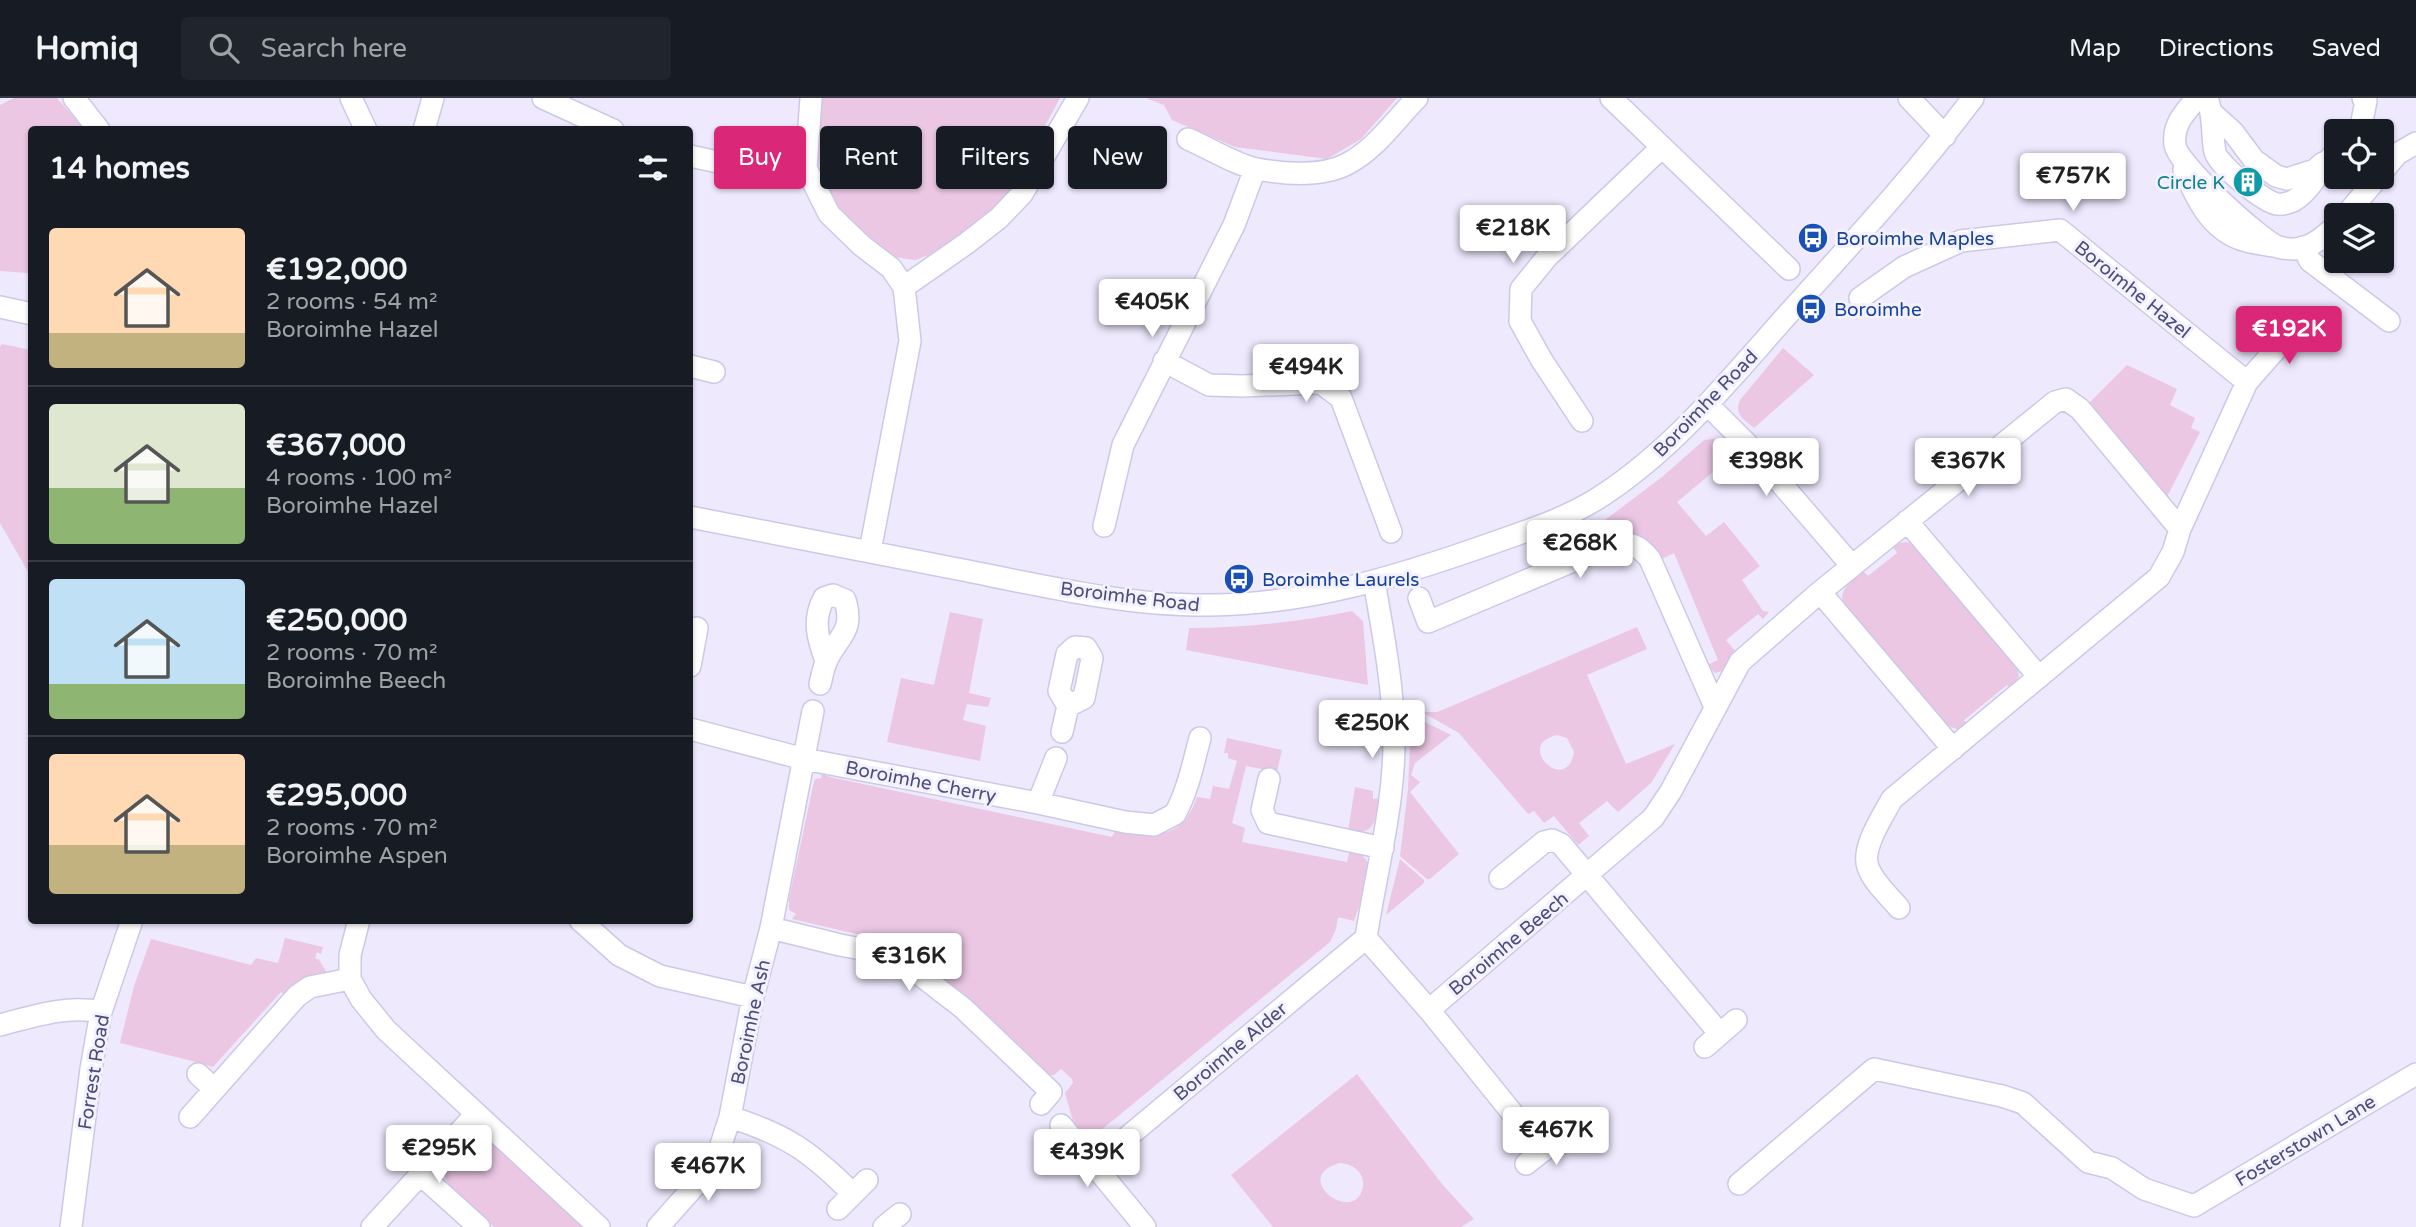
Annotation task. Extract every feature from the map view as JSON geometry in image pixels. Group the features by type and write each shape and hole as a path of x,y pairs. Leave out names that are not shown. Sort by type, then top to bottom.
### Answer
{"street":[{"path":"74,98 96,126"},
{"path":"351,98 364,126"},
{"path":"425,126 433,98"},
{"path":"543,98 604,126"},
{"path":"811,98 806,168 829,214 861,245 891,268 904,287 910,341 870,551"},
{"path":"904,287 999,218 1022,194 1078,98"},
{"path":"1188,139 1255,169 1320,172 1347,164 1382,137 1417,98"},
{"path":"1611,98 1789,269"},
{"path":"1909,98 1945,136"},
{"name":"Boroimhe Road","path":"693,518 1094,594 1198,604 1282,600 1335,592 1478,548 1572,513 1601,497 1672,442 1895,195 1973,98"},
{"path":"2197,98 2177,123 2174,135 2178,156 2204,185 2279,247 2303,247 2316,243 2324,236"},
{"path":"2363,98 2363,119"},
{"path":"2210,106 2254,160 2268,172 2287,179 2315,170 2324,162"},
{"path":"2210,106 2215,154 2224,165 2269,201 2280,205 2292,201 2304,192 2324,166"},
{"path":"2394,146 2416,143"},
{"path":"1582,421 1541,359 1520,321 1521,289 1546,257 1662,147"},
{"path":"693,157 714,161"},
{"path":"1104,526 1123,445 1234,225 1255,169"},
{"path":"2356,203 2368,189"},
{"name":"Boroimhe Hazel","path":"1860,298 1904,267 1961,242 2060,230 2247,382"},
{"path":"2303,247 2310,261 2389,321"},
{"path":"0,307 28,313"},
{"path":"1899,908 1867,866 1867,853 1892,799 2159,577 2247,382 2300,323"},
{"path":"1164,361 1209,385 1321,383 1341,398 1391,532"},
{"path":"693,367 714,372"},
{"path":"1953,749 1821,592 2037,415 2055,402 2066,399 2080,409 2180,529"},
{"path":"1707,405 1747,444 1852,566"},
{"path":"1907,521 2039,677"},
{"path":"1419,598 1428,622 1611,545 1626,542 1641,548 1650,559 1715,707"},
{"path":"1374,582 1389,670 1394,737 1383,848 1366,938 1429,1010 1534,1157 1560,1137"},
{"name":"Boroimhe Beech","path":"1429,1010 1653,818 1671,791 1740,662 1821,592"},
{"path":"693,650 697,628"},
{"path":"820,684 826,661"},
{"path":"1062,732 1068,706"},
{"path":"804,759 813,711"},
{"name":"Boroimhe Cherry","path":"693,730 804,759 1105,818 1154,825 1175,814 1186,794 1200,738"},
{"path":"1038,803 1056,758"},
{"name":"Boroimhe Ash","path":"657,1227 708,1171 719,1151 730,1117 804,759"},
{"path":"1269,779 1262,810 1268,822 1383,848"},
{"path":"1500,878 1544,842 1552,840 1561,844 1713,1041 1736,1020"},
{"name":"Forrest Road","path":"71,1227 101,1012 131,924"},
{"path":"358,924 350,955 350,979 361,999 386,1030 599,1227"},
{"path":"584,924 619,955 660,976 753,997"},
{"path":"771,928 883,953 902,961 963,1008 1052,1092"},
{"name":"Boroimhe Alder","path":"1094,1165 1366,938"},
{"path":"190,1117 298,996 310,987 350,979"},
{"path":"0,1025 60,1011 86,1009 101,1012"},
{"name":"Fosterstown Lane","path":"1739,1184 1874,1069 2002,1096 2023,1103 2088,1162 2112,1168 2144,1189 2194,1206 2416,1074"},
{"path":"198,1074 214,1090"},
{"path":"372,1227 475,1115"},
{"path":"730,1117 791,1141 810,1154 853,1195"},
{"path":"1061,1125 1145,1227"},
{"path":"420,1174 479,1227"}],"shaded area":[{"path":"14,98 57,98 81,126 28,126 28,274 0,271 0,105"},
{"path":"822,98 1060,98 1045,126 936,126 936,189 1011,189 996,208 963,233 929,255 915,260 894,257 840,212 824,189 922,189 922,126 820,126 820,168 817,150"},
{"path":"1146,98 1397,98 1361,139 1327,159 1235,147 1172,120 1164,105"},
{"path":"2,344 28,349 28,572 0,523"},
{"path":"1783,348 1814,375 1754,428 1743,419 1738,405"},
{"path":"2127,365 2177,389 2170,405 2195,418 2191,428 2200,432 2167,497 2088,404"},
{"path":"1704,440 1721,442 1731,457 1677,502 1706,536 1724,522 1760,566 1742,580 1763,611 1769,612 1763,619 1758,614 1726,640 1737,653 1722,671 1715,673 1707,665 1718,660 1674,553 1662,559 1647,541 1635,534 1611,535 1605,520 1662,477"},
{"path":"1906,542 1915,544 2018,669 2019,676 2012,690 2007,685 1964,720 1968,725 1960,730 1944,725 1843,604 1843,594 1851,582 1863,571 1868,576 1897,553 1893,547"},
{"path":"1352,611 1363,621 1368,685 1186,650 1189,628 1271,624"},
{"path":"950,612 983,619 969,693 991,698 988,707 967,704 963,720 986,726 980,761 887,742 901,678 934,685"},
{"path":"1637,627 1647,649 1587,675 1626,764 1675,744 1651,783 1618,812 1607,801 1579,823 1589,836 1578,845 1554,816 1544,823 1534,811 1528,814 1459,733 1422,712 1437,712","holes":["1557,735 1567,738 1574,752 1569,764 1562,769 1554,769 1546,764 1540,748 1545,740"]},
{"path":"1417,718 1451,735 1415,763 1411,775 1420,782 1410,792 1459,854 1430,879 1400,856 1408,789 1411,721"},
{"path":"1227,738 1282,750 1277,772 1246,766 1232,823 1245,828 1242,842 1347,862 1350,849 1362,855 1367,861 1370,873 1354,921 1338,917 1330,942 1089,1140 1073,1121 1065,1093 1073,1083 1072,1079 1061,1069 1054,1075 1048,1075 969,1000 903,948 891,942 792,919 796,914 789,910 789,899 813,786 815,779 821,778 822,774 1112,837 1115,831 1154,834 1175,829 1191,811 1197,797 1210,799 1213,786 1229,789 1237,761 1228,758 1228,753 1224,753"},
{"path":"1355,787 1373,791 1373,799 1379,798 1372,825 1369,829 1357,832 1348,831"},
{"path":"1400,859 1424,880 1424,883 1386,915"},
{"path":"285,938 323,947 321,954 317,952 315,958 327,973 306,979 284,994 281,992 213,1067 120,1043 134,986 151,939 251,965 256,958 278,963"},
{"path":"1357,1074 1442,1184 1474,1219 1461,1227 1273,1227 1231,1175","holes":["1340,1163 1354,1167 1363,1182 1358,1198 1349,1202 1338,1201 1329,1195 1322,1187 1321,1178 1326,1170"]},
{"path":"474,1136 488,1139 584,1227 494,1227 453,1191 444,1174 444,1166"}],"place":[{"name":"Circle K","path":"2248,182"},
{"name":"Boroimhe Maples","path":"1813,238"},
{"name":"Boroimhe","path":"1811,309"},
{"name":"Boroimhe Laurels","path":"1239,579"}]}
